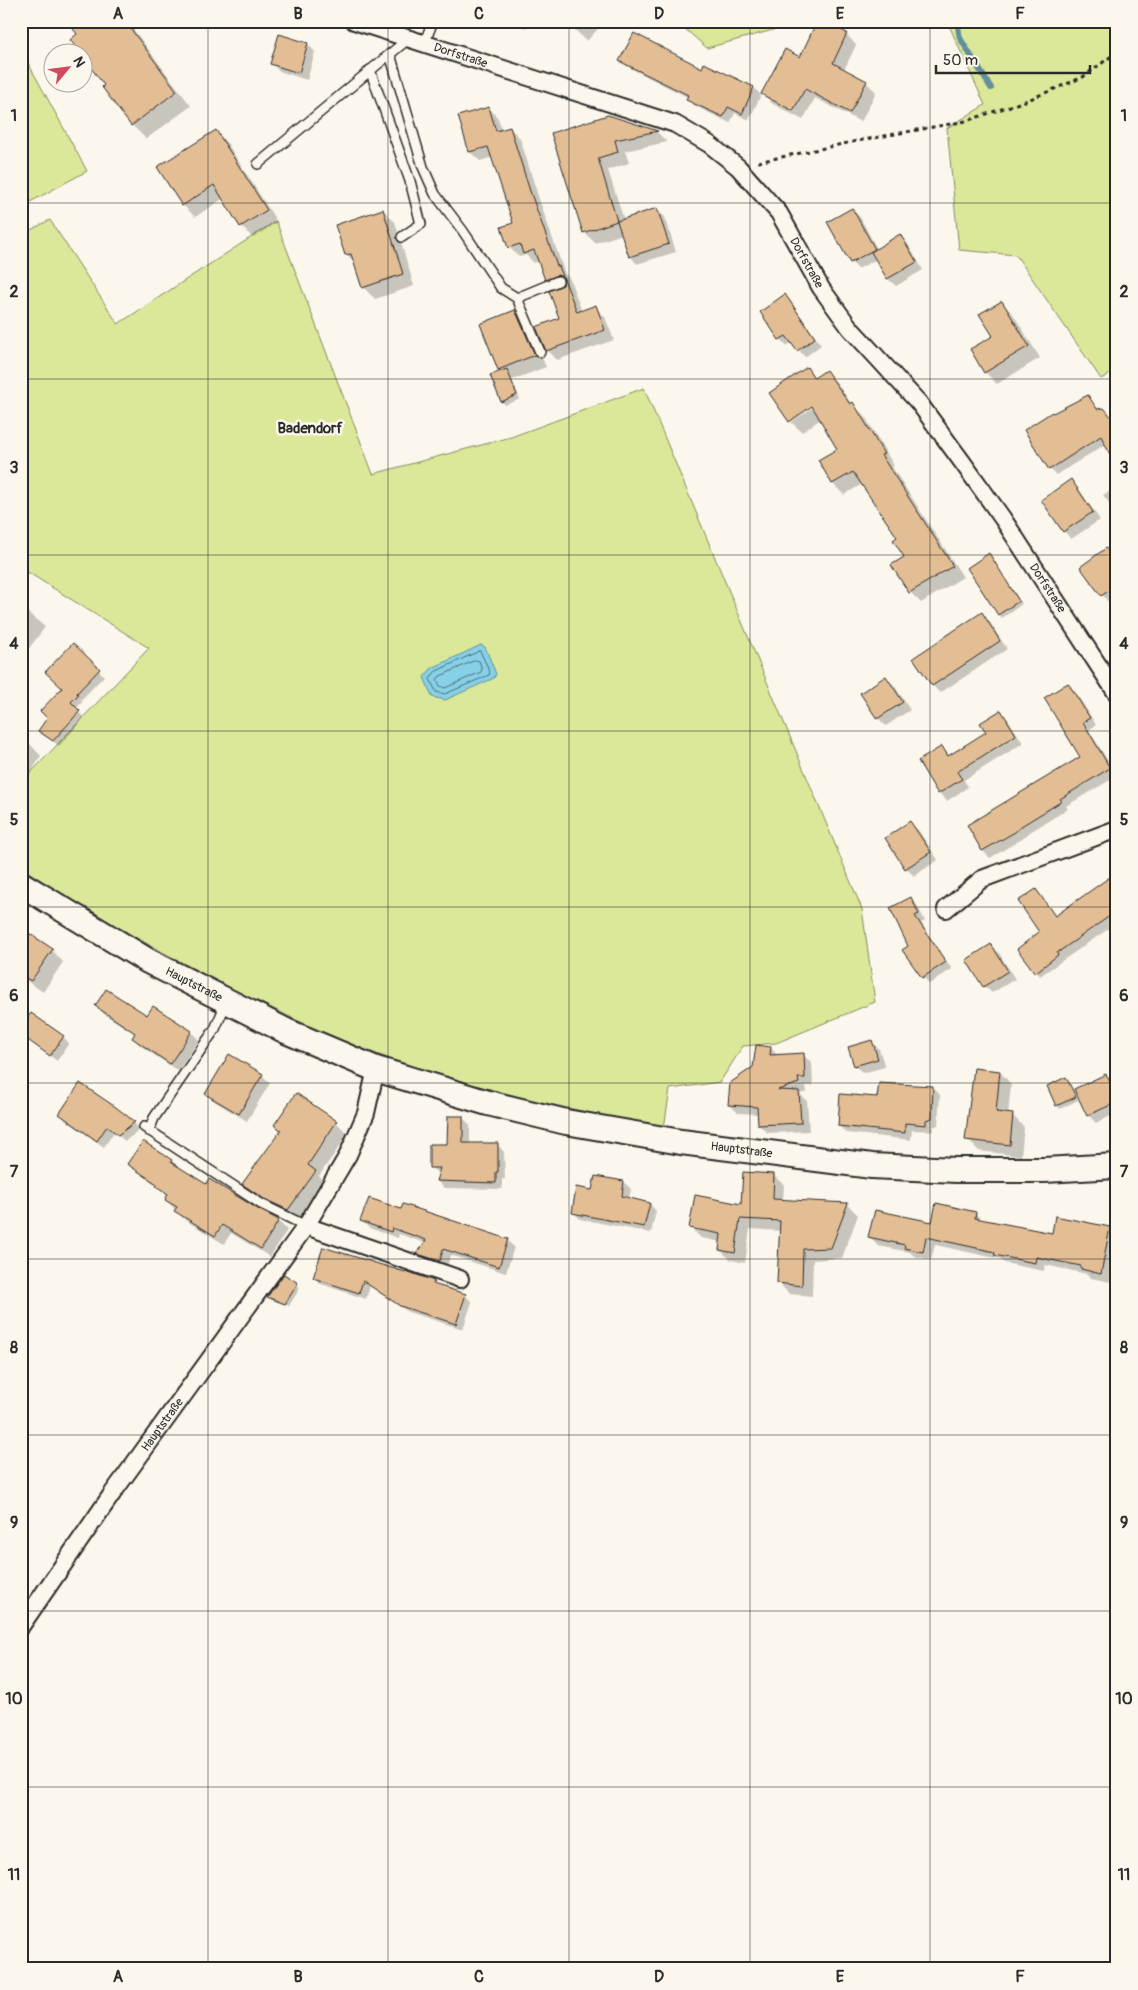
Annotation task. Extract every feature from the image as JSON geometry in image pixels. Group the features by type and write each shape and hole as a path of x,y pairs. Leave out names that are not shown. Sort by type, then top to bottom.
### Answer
{"main road":[{"name":"Hauptstraße","path":"21,884 148,961 286,1031 376,1069 496,1106 566,1122 681,1142 872,1166 956,1170 1044,1170 1117,1166"}],"street":[{"name":"Dorfstraße","path":"354,21 675,124 709,144 738,167 779,213 821,288 850,328 919,403 997,511 1117,694"},
{"path":"946,909 982,879 1117,829"},
{"name":"Hauptstraße","path":"21,1626 112,1494 306,1226 348,1156 366,1113 376,1069"},
{"path":"306,1226 460,1279"}],"lane":[{"path":"424,44 433,21"},
{"path":"258,164 408,39"},
{"path":"390,54 423,167 435,194 463,231 501,288 517,298 540,352"},
{"path":"370,70 410,181 421,224 402,237"},
{"path":"517,298 558,281"},
{"path":"227,1001 214,1029 146,1129 261,1204 306,1226"}],"path":[{"path":"738,167 852,142 966,121 1028,100 1083,77 1117,52"}],"green space":[{"path":"676,21 806,21 707,48"},
{"path":"947,21 1117,21 1117,370 1101,379 1016,255 959,250 947,128 985,105"},
{"path":"21,50 42,88 42,92 44,92 87,171 21,207"},
{"path":"50,220 118,324 276,221 373,474 511,437 644,388 862,909 875,1002 776,1043 743,1046 720,1082 670,1089 664,1128 557,1106 487,1088 417,1068 343,1041 231,988 151,946 98,916 21,867 21,783 149,648 21,568 21,235"}],"water":[{"path":"481,645 485,647 496,674 494,678 445,700 432,697 424,677 432,668"}],"building":[{"path":"67,21 125,21 177,91 131,126 102,87 104,85 92,69 92,42 72,42 70,40 77,34"},
{"path":"817,21 823,21 847,33 833,63 867,81 850,113 805,89 793,111 761,94 785,49 800,57"},
{"path":"634,33 702,68 704,63 754,87 742,114 728,107 723,117 686,100 688,95 619,61"},
{"path":"279,34 308,43 299,73 270,64"},
{"path":"489,107 496,131 510,127 529,188 557,266 559,266 577,312 596,305 605,330 546,351 536,327 559,318 549,291 563,285 564,279 558,275 545,280 534,250 523,254 520,244 508,248 501,227 513,223 488,147 469,152 458,116"},
{"path":"608,115 658,131 615,140 618,152 598,158 617,221 583,233 551,133"},
{"path":"216,130 267,210 240,227 214,185 182,206 157,167"},
{"path":"657,208 669,244 629,257 617,221"},
{"path":"852,208 875,249 850,263 827,222"},
{"path":"383,209 403,274 362,288 351,254 345,255 335,225"},
{"path":"900,234 917,262 887,279 871,252"},
{"path":"785,294 815,338 797,351 786,336 779,340 760,312"},
{"path":"1002,301 1029,346 984,373 970,349 993,336 979,314"},
{"path":"515,310 535,355 498,370 480,324"},
{"path":"807,367 814,378 826,370 850,404 853,402 884,454 881,455 953,566 909,593 891,565 904,557 893,540 897,537 853,472 832,484 818,460 837,449 812,406 789,422 769,393"},
{"path":"507,369 517,395 501,402 490,375"},
{"path":"1088,395 1097,409 1104,408 1117,424 1117,469 1101,436 1049,470 1024,430 1052,412"},
{"path":"1071,479 1093,512 1063,532 1041,500"},
{"path":"1106,548 1117,564 1117,585 1101,596 1080,567"},
{"path":"989,553 1019,601 998,615 967,568"},
{"path":"982,612 1000,641 932,686 913,658"},
{"path":"73,643 100,669 71,702 80,711 53,741 38,731 47,718 40,711 62,688 45,672"},
{"path":"886,676 903,702 877,719 860,693"},
{"path":"1068,683 1090,718 1083,722 1110,768 1060,799 1062,801 1015,832 982,851 967,825 1080,757 1044,698"},
{"path":"1001,710 1016,735 957,772 962,779 938,794 918,761 942,746 948,756 986,732 980,723"},
{"path":"910,821 931,852 905,869 885,838"},
{"path":"1117,872 1117,911 1057,953 1058,955 1035,973 1017,949 1039,932 1018,901 1036,889 1055,916"},
{"path":"911,897 919,914 915,916 946,962 922,978 902,950 908,946 890,908"},
{"path":"21,928 53,949 31,981 21,975"},
{"path":"991,944 1008,971 983,987 966,960"},
{"path":"106,989 147,1015 153,1006 192,1031 170,1064 132,1038 135,1033 95,1006"},
{"path":"31,1013 64,1036 50,1056 21,1035 21,1027"},
{"path":"872,1040 878,1059 854,1066 848,1047"},
{"path":"756,1045 771,1047 770,1055 804,1053 805,1078 798,1078 799,1083 778,1090 799,1091 801,1123 758,1125 757,1107 728,1105 730,1083 753,1067"},
{"path":"229,1054 263,1074 239,1114 205,1094"},
{"path":"974,1068 1000,1071 996,1112 1013,1114 1010,1145 965,1140"},
{"path":"1106,1074 1117,1096 1117,1102 1087,1116 1074,1089"},
{"path":"1066,1077 1076,1097 1056,1106 1047,1086"},
{"path":"80,1083 135,1122 118,1135 107,1126 97,1141 59,1114"},
{"path":"879,1083 933,1086 932,1118 926,1120 926,1125 905,1123 905,1133 838,1126 840,1094 877,1097"},
{"path":"296,1093 337,1121 308,1165 316,1171 288,1210 264,1199 242,1184 281,1130 274,1125"},
{"path":"448,1116 463,1116 463,1143 498,1143 496,1183 436,1181 440,1168 429,1168 429,1144 447,1144"},
{"path":"143,1141 172,1160 171,1162 206,1184 209,1179 279,1220 261,1249 222,1225 215,1236 174,1211 177,1207 165,1200 168,1194 156,1186 157,1184 127,1164"},
{"path":"743,1172 774,1174 773,1199 848,1203 831,1248 803,1249 802,1286 777,1283 780,1221 740,1219 735,1253 719,1250 721,1234 689,1228 695,1195 741,1204"},
{"path":"595,1176 624,1181 622,1196 650,1203 644,1227 572,1213 576,1187 592,1190"},
{"path":"369,1198 401,1209 403,1204 508,1239 499,1267 443,1249 440,1261 417,1254 426,1240 392,1228 391,1232 360,1221"},
{"path":"936,1203 976,1212 975,1218 1052,1233 1055,1216 1110,1227 1101,1274 1081,1269 1081,1266 1036,1257 1035,1263 994,1255 995,1252 926,1237 923,1252 904,1248 905,1245 868,1237 875,1210 932,1222"},
{"path":"323,1247 406,1271 434,1281 433,1284 466,1294 456,1324 400,1306 363,1281 359,1293 313,1278"},
{"path":"284,1274 298,1283 285,1304 267,1297"}],"waterway":[{"path":"957,21 960,38 991,88"}],"district":[{"name":"Badendorf","path":"310,428"}]}
